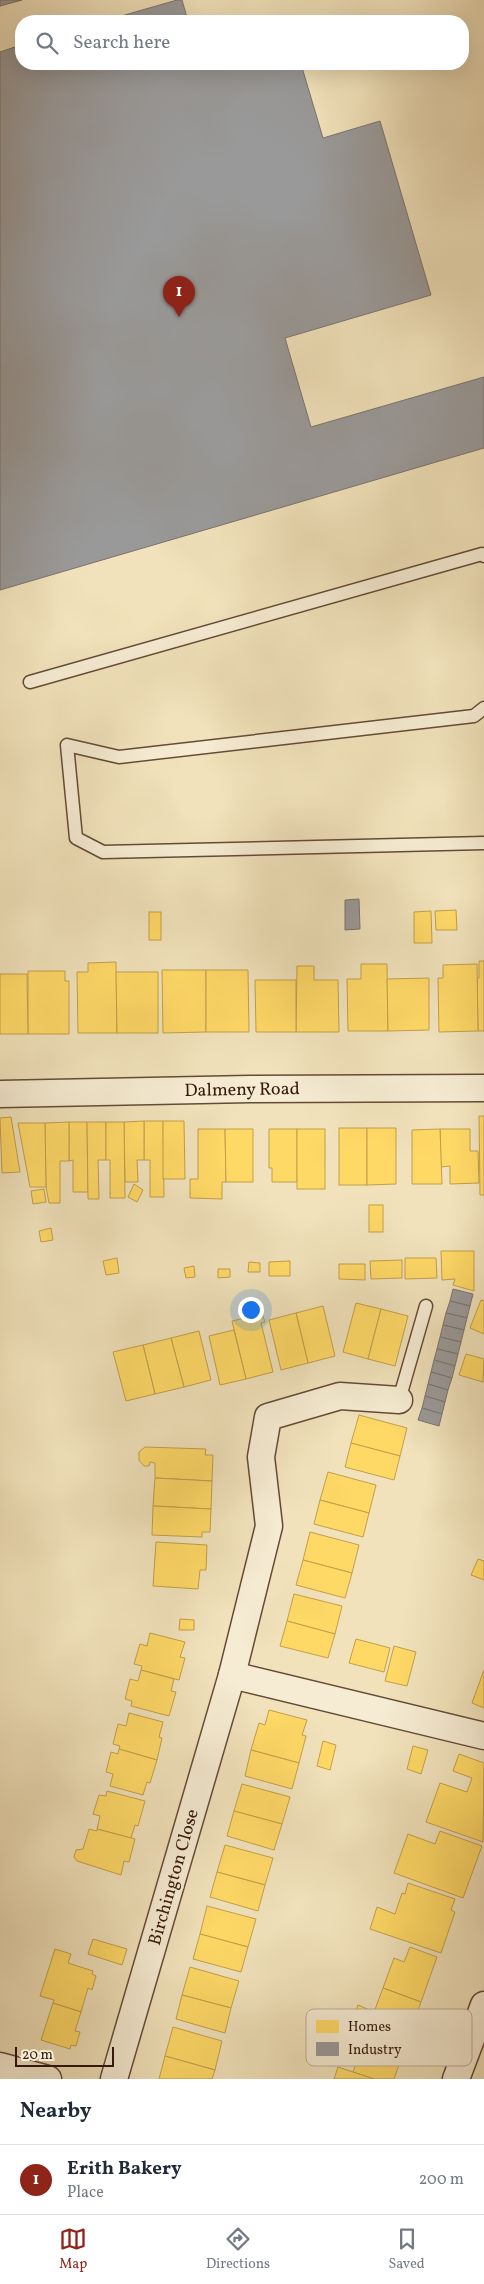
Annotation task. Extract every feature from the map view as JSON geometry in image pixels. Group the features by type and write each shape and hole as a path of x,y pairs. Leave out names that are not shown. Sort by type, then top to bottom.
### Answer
{"street":[{"name":"Dalmeny Road","path":"0,1094 250,1089 484,1088"},
{"name":"Birchington Close","path":"114,2079 232,1675 269,1526 261,1457 268,1417 340,1396 399,1400"},
{"path":"232,1675 484,1736"},
{"path":"472,2037 484,2005"},
{"path":"0,2066 48,2079"},
{"path":"456,2079 461,2066"}],"lane":[{"path":"30,682 482,554 484,556"},
{"path":"484,708 474,716 119,757 67,745 76,838 103,852 484,843"},
{"path":"399,1400 426,1306"}],"building: Homes":[{"path":"456,910 457,930 436,930 435,911"},
{"path":"431,911 432,943 414,943 414,912"},
{"path":"149,912 161,912 161,940 149,940"},
{"path":"479,961 484,961 484,1031 478,1031 477,978 479,978"},
{"path":"116,962 117,1033 78,1033 77,972 88,972 88,963"},
{"path":"361,964 387,964 388,1031 348,1031 347,979 361,979"},
{"path":"477,964 478,1031 439,1032 438,978 443,978 443,965"},
{"path":"297,966 314,966 314,980 338,980 339,1032 296,1032"},
{"path":"162,970 206,970 206,1032 163,1033"},
{"path":"206,970 248,970 249,1032 206,1032"},
{"path":"28,971 65,971 65,981 69,981 69,1034 28,1034"},
{"path":"116,972 158,972 158,1033 117,1033"},
{"path":"0,974 27,974 28,1034 0,1034"},
{"path":"429,978 429,1030 388,1031 387,979"},
{"path":"255,980 296,980 296,1032 256,1032"},
{"path":"479,1116 484,1116 484,1195 480,1195"},
{"path":"11,1117 20,1172 2,1173 0,1118"},
{"path":"144,1121 163,1121 164,1197 150,1197 150,1160 144,1160"},
{"path":"144,1121 144,1160 137,1160 138,1182 125,1182 124,1122"},
{"path":"163,1121 184,1121 185,1179 163,1179"},
{"path":"69,1122 87,1122 88,1192 73,1192 73,1160 69,1161"},
{"path":"69,1122 69,1161 60,1161 60,1203 49,1203 46,1187 45,1123"},
{"path":"87,1122 106,1122 106,1160 98,1160 99,1199 88,1199"},
{"path":"106,1122 124,1122 125,1198 110,1198 110,1160 106,1160"},
{"path":"18,1123 45,1123 46,1187 30,1187"},
{"path":"339,1128 367,1128 367,1185 339,1185"},
{"path":"367,1128 396,1128 396,1184 367,1185"},
{"path":"198,1129 225,1129 226,1182 222,1182 222,1199 190,1198 190,1179 198,1179"},
{"path":"225,1129 253,1129 253,1182 226,1182"},
{"path":"269,1129 297,1129 297,1182 272,1182 272,1168 269,1168"},
{"path":"297,1129 325,1129 325,1189 297,1189"},
{"path":"440,1129 470,1129 470,1151 478,1151 479,1183 450,1184 450,1166 441,1167"},
{"path":"440,1129 442,1184 412,1184 412,1130"},
{"path":"134,1184 143,1190 137,1202 128,1197"},
{"path":"44,1189 46,1202 33,1204 31,1191"},
{"path":"369,1205 383,1205 383,1232 369,1232"},
{"path":"51,1228 53,1240 41,1242 39,1231"},
{"path":"441,1251 474,1251 474,1291 453,1285 455,1279 442,1280"},
{"path":"117,1258 119,1273 106,1275 103,1261"},
{"path":"405,1258 436,1258 437,1278 405,1279"},
{"path":"402,1260 402,1278 371,1279 370,1261"},
{"path":"290,1261 290,1276 269,1276 269,1262"},
{"path":"249,1262 260,1263 260,1272 248,1272"},
{"path":"339,1264 365,1264 365,1280 339,1279"},
{"path":"194,1266 195,1277 186,1278 184,1268"},
{"path":"218,1269 230,1269 230,1277 218,1278"},
{"path":"481,1300 484,1301 484,1334 470,1328"},
{"path":"356,1303 381,1309 368,1359 343,1352"},
{"path":"323,1306 335,1356 308,1363 296,1313"},
{"path":"381,1309 408,1316 395,1366 368,1359"},
{"path":"296,1313 308,1363 281,1370 269,1320"},
{"path":"262,1314 265,1322 261,1323 273,1372 246,1379 232,1321"},
{"path":"234,1330 246,1379 220,1385 209,1336"},
{"path":"199,1331 211,1380 184,1387 171,1338"},
{"path":"171,1338 184,1387 155,1394 143,1345"},
{"path":"143,1345 155,1394 126,1401 113,1352"},
{"path":"466,1354 484,1359 483,1382 459,1375"},
{"path":"359,1415 407,1428 400,1456 351,1443"},
{"path":"351,1443 400,1456 394,1480 345,1467"},
{"path":"145,1447 206,1449 205,1455 213,1455 212,1481 155,1478 155,1463 150,1462 149,1466 144,1466 139,1460 139,1452"},
{"path":"328,1472 376,1485 369,1513 320,1500"},
{"path":"155,1478 212,1481 211,1509 153,1506"},
{"path":"320,1500 369,1513 363,1537 314,1524"},
{"path":"153,1506 211,1509 210,1532 202,1532 202,1537 152,1535"},
{"path":"310,1532 359,1545 352,1573 303,1560"},
{"path":"156,1542 207,1545 206,1570 200,1570 198,1589 153,1586"},
{"path":"478,1559 484,1561 484,1580 471,1575"},
{"path":"303,1560 352,1573 345,1598 296,1585"},
{"path":"294,1594 342,1606 335,1634 287,1621"},
{"path":"180,1619 194,1620 194,1630 179,1630"},
{"path":"287,1621 335,1634 328,1658 280,1646"},
{"path":"150,1633 185,1642 180,1657 185,1658 179,1680 141,1670 142,1666 134,1664 140,1644 147,1646"},
{"path":"356,1639 390,1648 384,1672 349,1663"},
{"path":"394,1646 416,1652 407,1686 385,1681"},
{"path":"141,1670 174,1679 171,1691 176,1692 169,1716 131,1706 132,1701 125,1699 130,1679 138,1681"},
{"path":"484,1670 484,1708 472,1703"},
{"path":"269,1710 307,1720 302,1735 306,1736 299,1763 251,1750 259,1723 265,1725"},
{"path":"129,1713 163,1722 159,1737 162,1738 157,1760 119,1749 120,1746 113,1744 118,1724 126,1726"},
{"path":"323,1741 336,1745 330,1770 317,1766"},
{"path":"413,1746 428,1750 421,1774 407,1769"},
{"path":"119,1749 157,1760 150,1783 147,1782 143,1795 110,1786 113,1774 106,1772 111,1752 118,1754"},
{"path":"251,1750 299,1763 292,1789 245,1776"},
{"path":"459,1754 484,1763 483,1842 426,1822 440,1783 467,1792 472,1778 453,1771"},
{"path":"242,1784 290,1797 282,1824 234,1811"},
{"path":"107,1791 145,1801 138,1826 135,1825 131,1838 97,1829 100,1816 93,1814 99,1795 106,1796"},
{"path":"234,1811 282,1824 274,1850 227,1836"},
{"path":"89,1829 97,1831 97,1829 135,1839 129,1862 124,1861 121,1875 77,1861 74,1857 76,1850 83,1849"},
{"path":"440,1831 482,1846 463,1898 394,1873 408,1834 435,1844"},
{"path":"225,1845 273,1858 265,1885 217,1872"},
{"path":"217,1872 265,1885 258,1911 210,1897"},
{"path":"408,1883 455,1899 451,1910 455,1912 441,1953 370,1929 377,1907 395,1914 402,1893 405,1894"},
{"path":"207,1906 256,1919 248,1947 200,1934"},
{"path":"200,1934 248,1947 241,1972 193,1959"},
{"path":"93,1939 127,1949 122,1965 88,1954"},
{"path":"410,1947 437,1957 421,2002 383,1988 394,1958 404,1962"},
{"path":"55,1949 71,1954 68,1963 93,1971 92,1974 96,1976 92,1990 88,1988 81,2012 53,2003 54,2000 40,1996"},
{"path":"190,1967 239,1981 231,2008 182,1995"},
{"path":"383,1988 421,2002 418,2009 375,2009"},
{"path":"182,1995 231,2008 225,2033 176,2019"},
{"path":"53,2003 81,2012 75,2031 80,2032 76,2046 71,2045 70,2049 41,2040"},
{"path":"358,2005 367,2009 357,2009"},
{"path":"173,2027 222,2041 215,2070 165,2056"},
{"path":"165,2056 215,2070 212,2079 159,2079"},
{"path":"355,2066 399,2066 394,2079 374,2079 353,2072"},
{"path":"338,2067 374,2079 334,2079"}],"building: Industry":[{"path":"0,0 22,0 0,6"},
{"path":"182,0 186,15 125,15"},
{"path":"15,47 15,70 303,70 323,138 380,121 431,295 285,338 311,427 484,377 484,448 0,590 0,52"},
{"path":"359,899 360,929 345,930 345,900"},
{"path":"453,1289 473,1294 470,1306 450,1301"},
{"path":"450,1301 470,1306 467,1318 446,1313"},
{"path":"446,1313 467,1318 464,1330 443,1325"},
{"path":"443,1325 464,1330 461,1342 440,1337"},
{"path":"440,1337 461,1342 458,1354 437,1349"},
{"path":"437,1349 458,1354 455,1366 434,1360"},
{"path":"434,1360 455,1366 452,1378 431,1372"},
{"path":"431,1372 452,1378 448,1390 428,1384"},
{"path":"428,1384 448,1390 445,1402 425,1396"},
{"path":"425,1396 445,1402 442,1414 422,1408"},
{"path":"422,1408 442,1414 439,1426 418,1420"}],"place":[{"name":"Erith Bakery","path":"179,317"}]}
